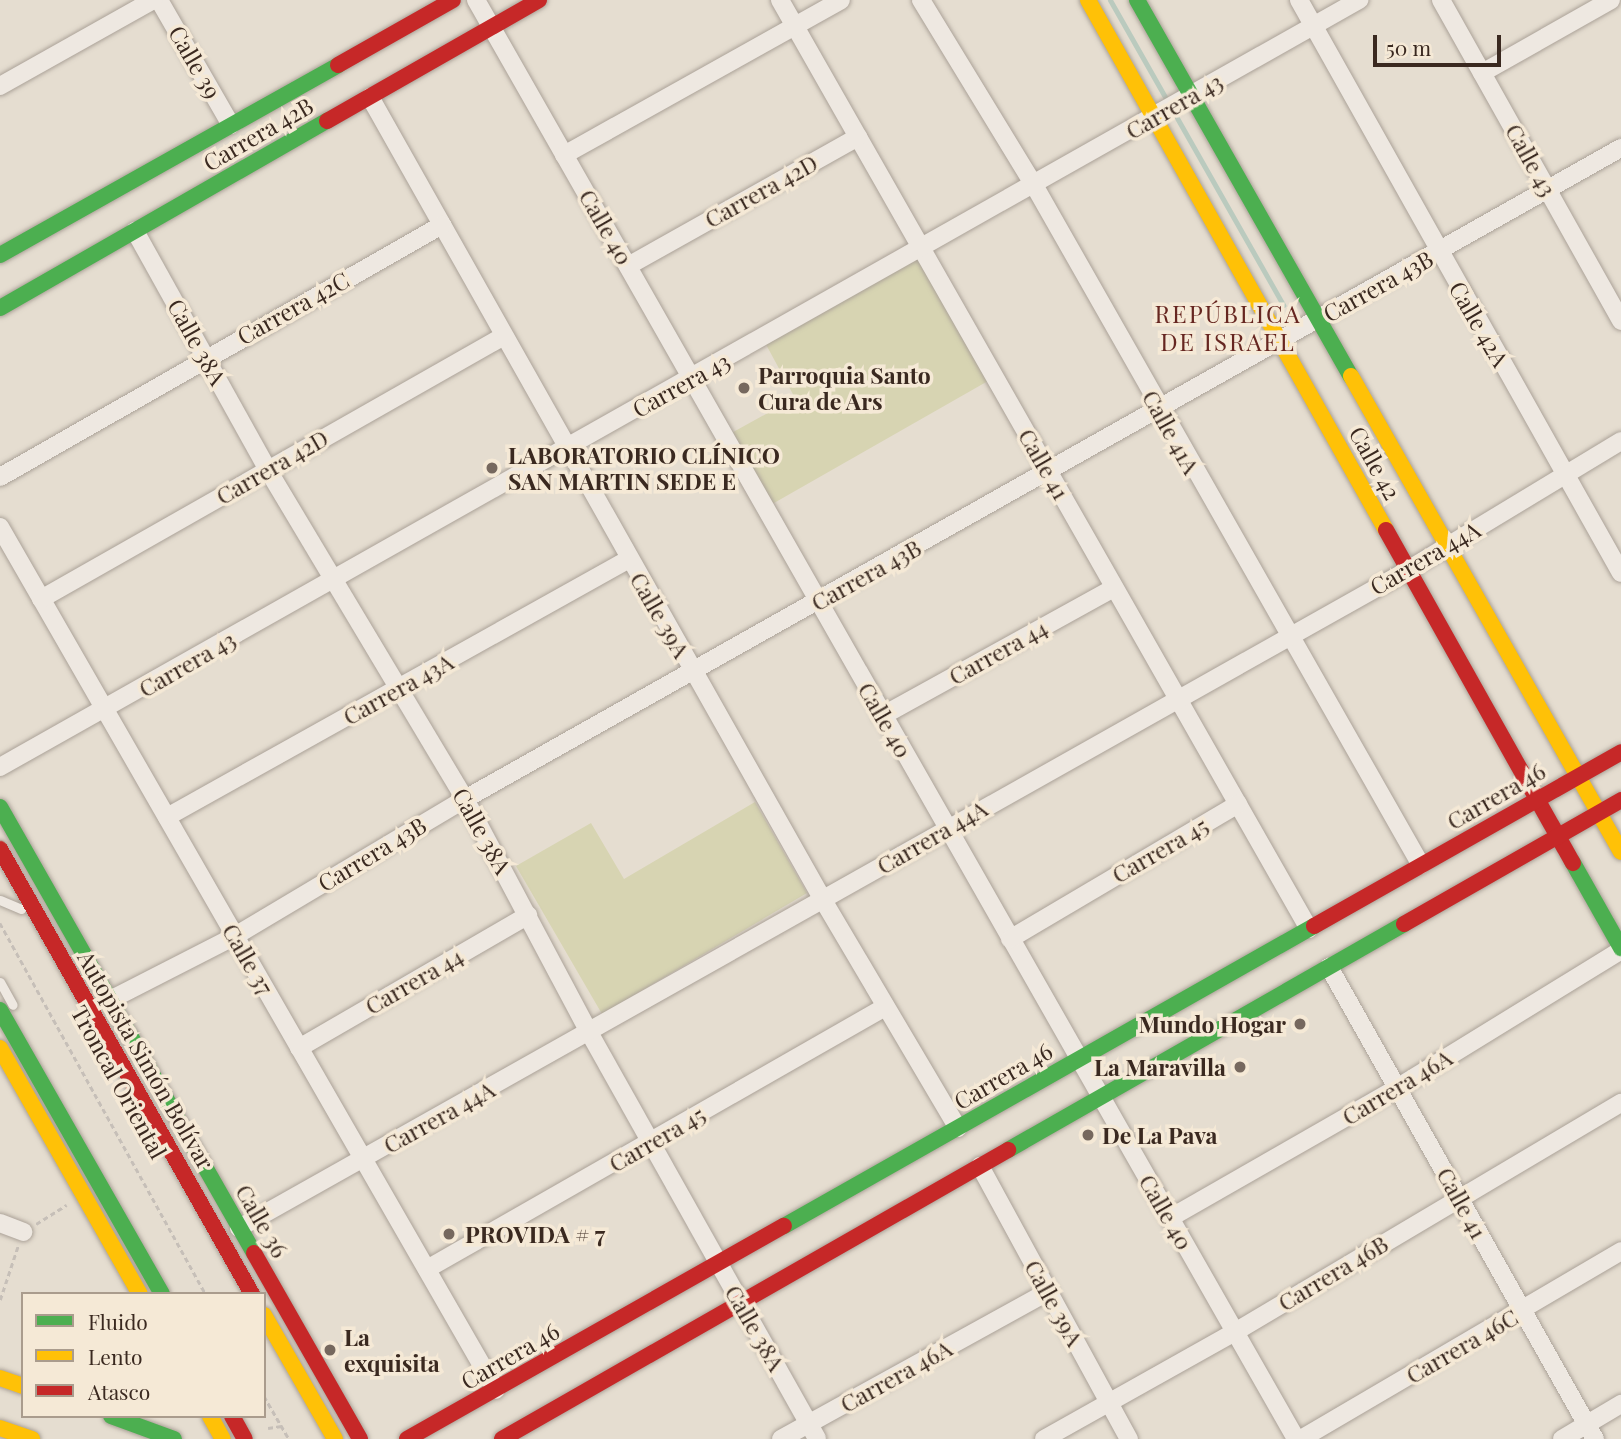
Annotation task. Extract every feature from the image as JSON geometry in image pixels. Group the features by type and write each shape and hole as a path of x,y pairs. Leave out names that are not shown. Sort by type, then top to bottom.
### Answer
{"main road":[{"name":"Carrera 42B","path":"0,255 453,0"},
{"name":"Carrera 42B","path":"0,308 539,0"},
{"name":"Calle 42","path":"1088,0 1158,116 1621,949"},
{"name":"Calle 42","path":"1137,0 1188,97 1319,319 1621,852"},
{"name":"Carrera 46","path":"407,1439 1621,752"},
{"path":"502,1439 521,1434 741,1303 1621,800"},
{"name":"Calle 36","path":"0,807 360,1439"},
{"name":"Autopista Simón Bolívar","path":"0,849 252,1292"},
{"path":"0,1010 161,1292"},
{"path":"0,1048 134,1291"},
{"path":"266,1318 335,1439"},
{"path":"0,1378 21,1385"},
{"path":"116,1418 174,1439"},
{"path":"211,1418 223,1439"},
{"path":"233,1418 245,1439"},
{"path":"0,1427 32,1439"}],"street":[{"path":"0,86 153,0"},
{"name":"Calle 39","path":"159,0 231,125"},
{"name":"Calle 40","path":"476,0 693,379 817,603 1299,1439"},
{"name":"Calle 41","path":"780,0 1309,929"},
{"path":"564,155 841,0"},
{"name":"Calle 41A","path":"921,0 1034,185 1158,410 1421,865"},
{"name":"Calle 42A","path":"1299,0 1438,252 1621,573"},
{"name":"Carrera 43","path":"0,767 922,250 1359,0"},
{"name":"Calle 43","path":"1441,0 1548,189 1616,301 1621,321"},
{"path":"1482,73 1611,0"},
{"name":"Calle 39A","path":"370,97 692,671 885,1007 958,1128"},
{"name":"Carrera 42D","path":"628,266 858,137"},
{"name":"Carrera 43B","path":"110,1000 235,936 465,799 1621,148"},
{"name":"Carrera 42C","path":"0,477 205,357 442,225"},
{"name":"Calle 38A","path":"135,231 268,470 465,799 590,1034 813,1431"},
{"name":"Carrera 42D","path":"41,598 504,336"},
{"name":"Carrera 44A","path":"239,1228 590,1034 946,828 1408,570 1621,442"},
{"name":"Calle 37","path":"0,527 496,1390"},
{"name":"Carrera 43A","path":"167,817 629,559"},
{"name":"Carrera 44","path":"882,716 1114,588"},
{"name":"Carrera 45","path":"1010,939 1238,804"},
{"name":"Carrera 44","path":"299,1048 528,915"},
{"name":"Carrera 46A","path":"1170,1218 1397,1088 1621,949"},
{"name":"Calle 41","path":"1329,967 1591,1432"},
{"name":"Carrera 45","path":"427,1269 885,1007"},
{"name":"Carrera 46B","path":"1044,1439 1235,1332 1621,1103"},
{"name":"Calle 39A","path":"980,1166 1129,1439"},
{"path":"0,1223 23,1232"},
{"name":"Carrera 46C","path":"1299,1439 1621,1251"},
{"name":"Carrera 46A","path":"781,1439 813,1431 1047,1292"},
{"path":"1562,1439 1591,1432 1621,1404"}],"lane":[{"name":"Troncal Oriental","path":"0,870 238,1292"},
{"path":"0,901 23,910"},
{"path":"0,982 19,1015"},
{"path":"266,1343 298,1399"}],"path":[{"path":"0,923 205,1292"},
{"path":"266,1399 289,1439"}],"shaded area":[{"path":"922,250 995,377 767,507 726,436 795,398 763,339"},
{"path":"755,802 807,893 602,1014 516,866 591,823 624,879"}],"waterway":[{"path":"1110,0 1283,305"}],"traffic: fast":[{"path":"1137,0 1351,376"},
{"path":"0,255 338,65"},
{"path":"0,308 327,121"},
{"path":"0,807 254,1253"},
{"path":"1573,863 1621,948"},
{"path":"1008,1150 1404,924"},
{"path":"784,1226 1314,926"},
{"path":"0,1010 161,1292"},
{"path":"116,1418 174,1439"}],"traffic: slow":[{"path":"1088,0 1386,530"},
{"path":"1351,376 1621,852"},
{"path":"0,1048 139,1292"},
{"path":"266,1318 335,1439"},
{"path":"0,1378 21,1385"},
{"path":"211,1418 223,1439"},
{"path":"0,1428 32,1439"}],"traffic: jam":[{"path":"338,65 453,0"},
{"path":"327,121 539,0"},
{"path":"1386,530 1573,863"},
{"path":"1314,926 1621,752"},
{"path":"1404,924 1621,800"},
{"path":"0,849 251,1292"},
{"path":"502,1439 1008,1150"},
{"path":"407,1439 784,1226"},
{"path":"254,1253 360,1439"},
{"path":"233,1418 245,1439"}],"place":[{"name":"Parroquia Santo Cura de Ars","path":"744,388"},
{"name":"LABORATORIO CLÍNICO SAN MARTIN SEDE E","path":"492,468"},
{"name":"Mundo Hogar","path":"1300,1024"},
{"name":"La Maravilla","path":"1240,1067"},
{"name":"De La Pava","path":"1088,1135"},
{"name":"PROVIDA # 7","path":"449,1234"},
{"name":"La exquisita","path":"330,1350"}],"district":[{"name":"REPÚBLICA DE ISRAEL","path":"1228,328"}]}
